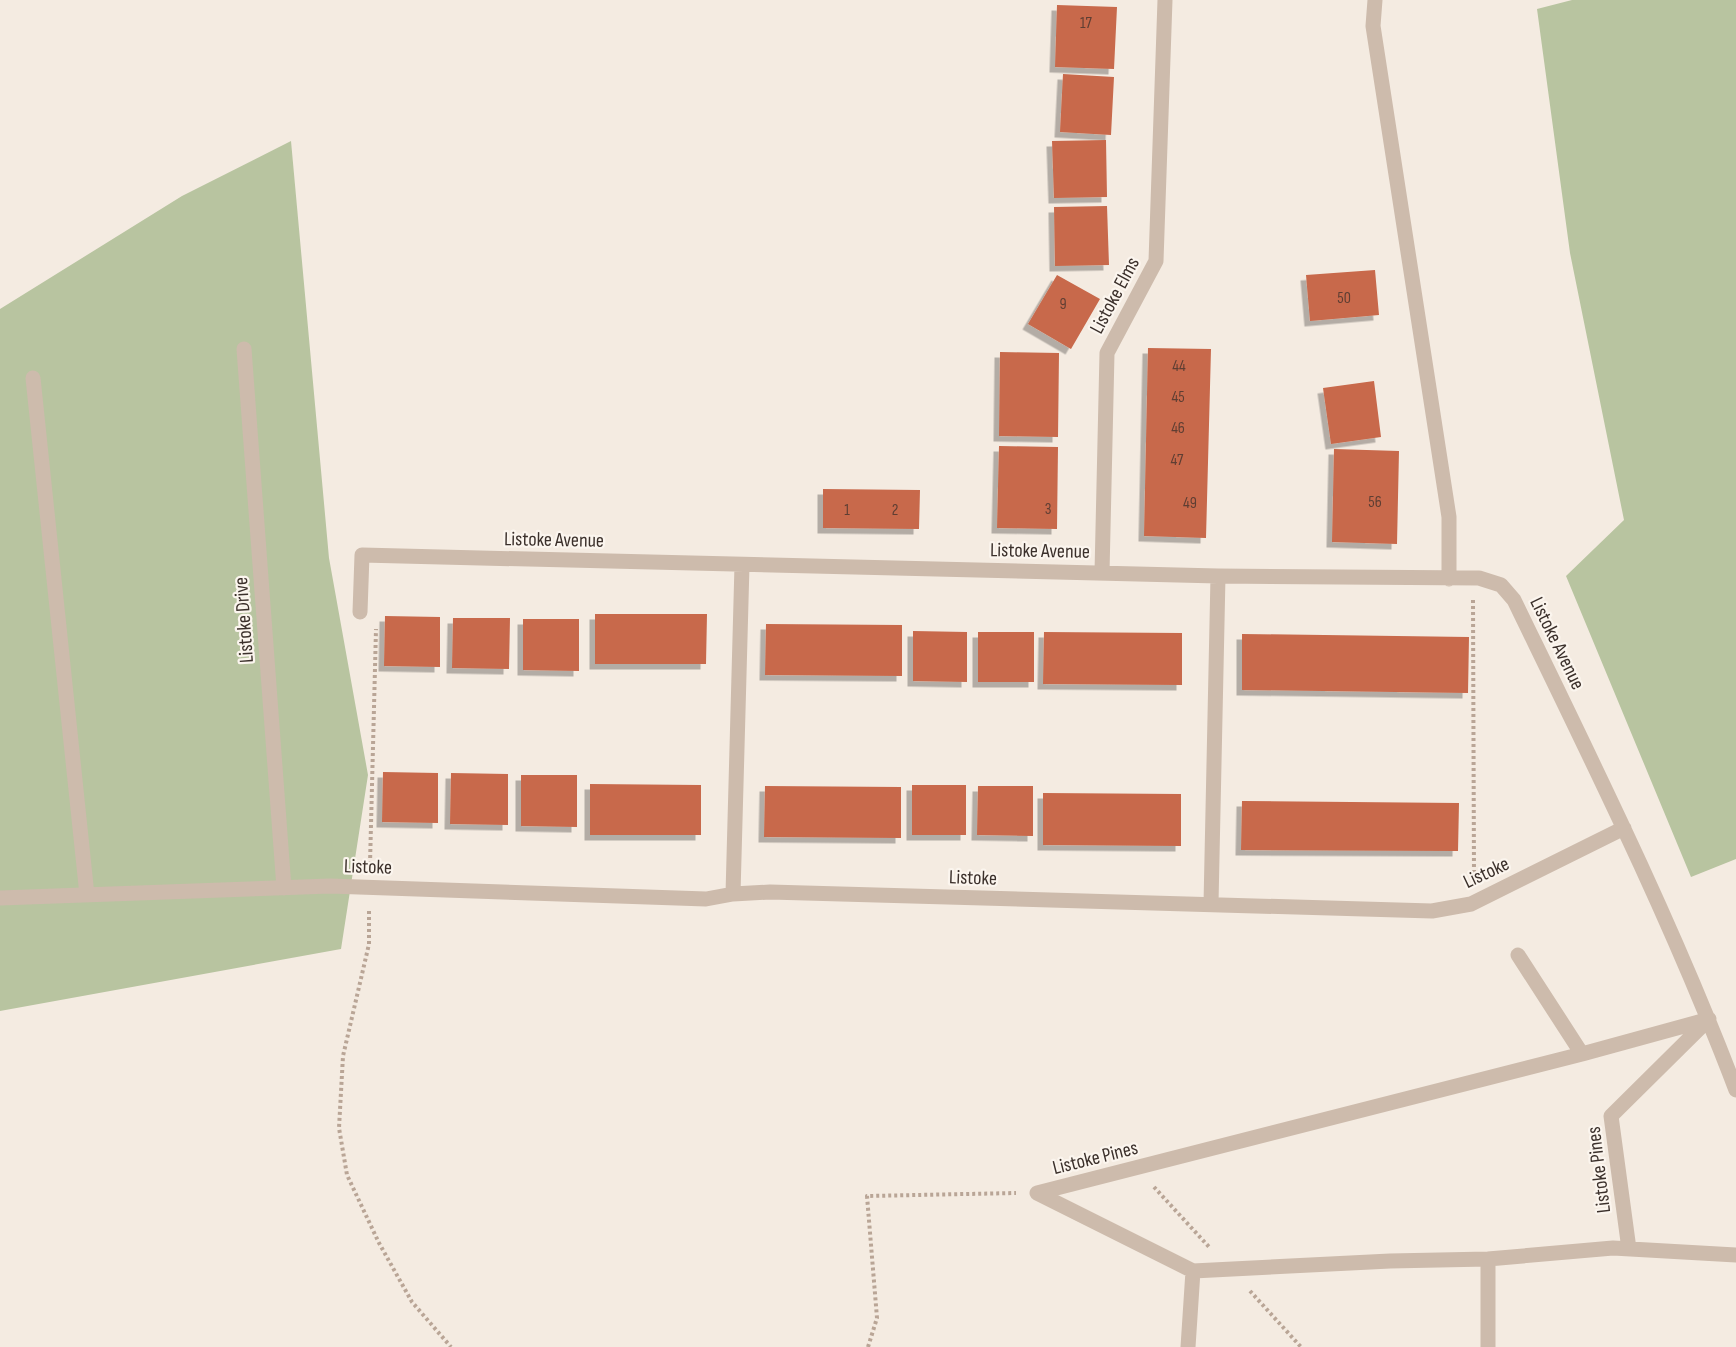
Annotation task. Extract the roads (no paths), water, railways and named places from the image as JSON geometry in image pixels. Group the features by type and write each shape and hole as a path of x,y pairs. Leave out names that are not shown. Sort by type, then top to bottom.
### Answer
{"street":[{"name":"Listoke Elms","path":"1102,573 1107,353 1156,261 1165,0"},
{"path":"1375,0 1372,26 1449,517 1449,579"},
{"name":"Listoke Drive","path":"244,349 284,888"},
{"path":"33,378 87,895"},
{"name":"Listoke Avenue","path":"360,612 362,555 1218,576 1479,578 1501,585 1514,600 1624,828"},
{"path":"733,894 742,565"},
{"path":"1211,904 1218,576"},
{"path":"1624,828 1709,1019 1736,1090"},
{"name":"Listoke","path":"0,898 369,887 706,899 733,894 770,892 1432,911 1471,904 1624,828"},
{"path":"1518,955 1582,1054 1709,1019"},
{"name":"Listoke Pines","path":"1629,1248 1611,1116 1709,1019"},
{"name":"Listoke Pines","path":"1582,1054 1037,1193 1193,1271 1390,1261 1488,1259 1613,1248 1736,1255"},
{"path":"1488,1259 1488,1347"},
{"path":"1188,1347 1193,1271"}]}
